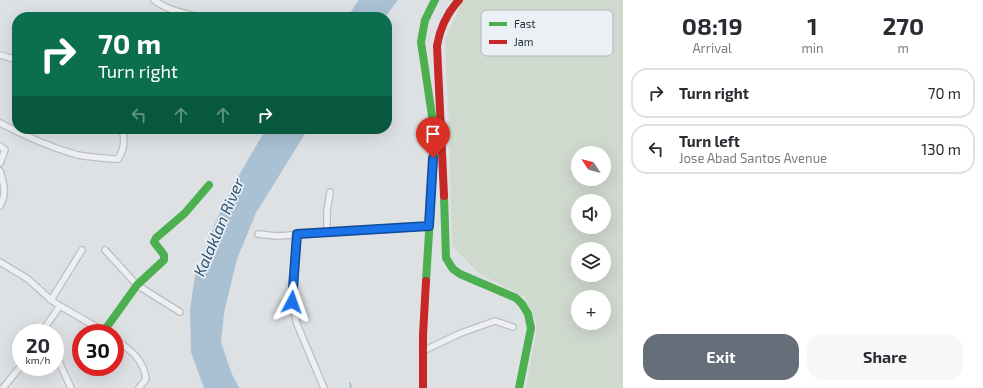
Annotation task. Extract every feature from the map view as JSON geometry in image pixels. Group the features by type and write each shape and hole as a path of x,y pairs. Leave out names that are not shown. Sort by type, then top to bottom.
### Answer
{"main road":[{"path":"423,388 423,351 435,136 421,42 422,28 429,10 435,0"},
{"path":"459,0 453,6 442,26 438,36 437,46 446,258 453,269 460,274 516,298 528,314 531,328 519,388"},
{"path":"110,324 138,284 164,260 164,254 154,242 156,238 185,213 209,186"}],"street":[{"path":"154,0 162,6 181,12"},
{"path":"0,55 12,59"},
{"path":"0,123 12,129"},
{"path":"22,134 65,151 80,155 118,159 122,152 124,141 123,134"},
{"path":"0,146 5,150 0,163"},
{"path":"0,171 5,186 5,193 0,206"},
{"path":"327,233 327,211 330,192"},
{"path":"258,234 277,236 429,226"},
{"path":"297,234 292,302 297,324 324,388"},
{"path":"51,300 82,250"},
{"path":"105,250 138,284 180,312"},
{"path":"0,262 28,279 51,300 91,324"},
{"path":"48,324 60,306"},
{"path":"423,351 461,333 495,321 513,327"},
{"path":"124,346 135,355 145,371 146,379 139,388"},
{"path":"64,373 71,388"},
{"path":"3,388 13,376"}],"shaded area":[{"path":"465,0 623,0 623,388 526,388 537,326 525,297 480,274 452,246 445,40 462,2"}],"water":[{"path":"359,0 398,0 389,12 351,12"},
{"name":"Kalaklan River","path":"263,134 305,134 256,213 237,259 224,313 221,342 231,372 239,388 204,388 191,352 190,309 195,276 217,219 235,182"}],"waterway":[{"path":"350,383 351,388"}],"traffic: fast":[{"path":"426,281 435,136 421,42 425,20 435,0"},
{"path":"109,324 137,285 164,260 164,255 154,242 156,238 185,213 209,185"},
{"path":"444,196 446,258 453,269 460,274 516,298 528,314 531,328 519,388"}],"traffic: jam":[{"path":"444,196 437,46 445,21 459,0"},
{"path":"423,388 423,335 426,281"}],"route":[{"path":"292,302 297,234 429,226 433,158"}]}
